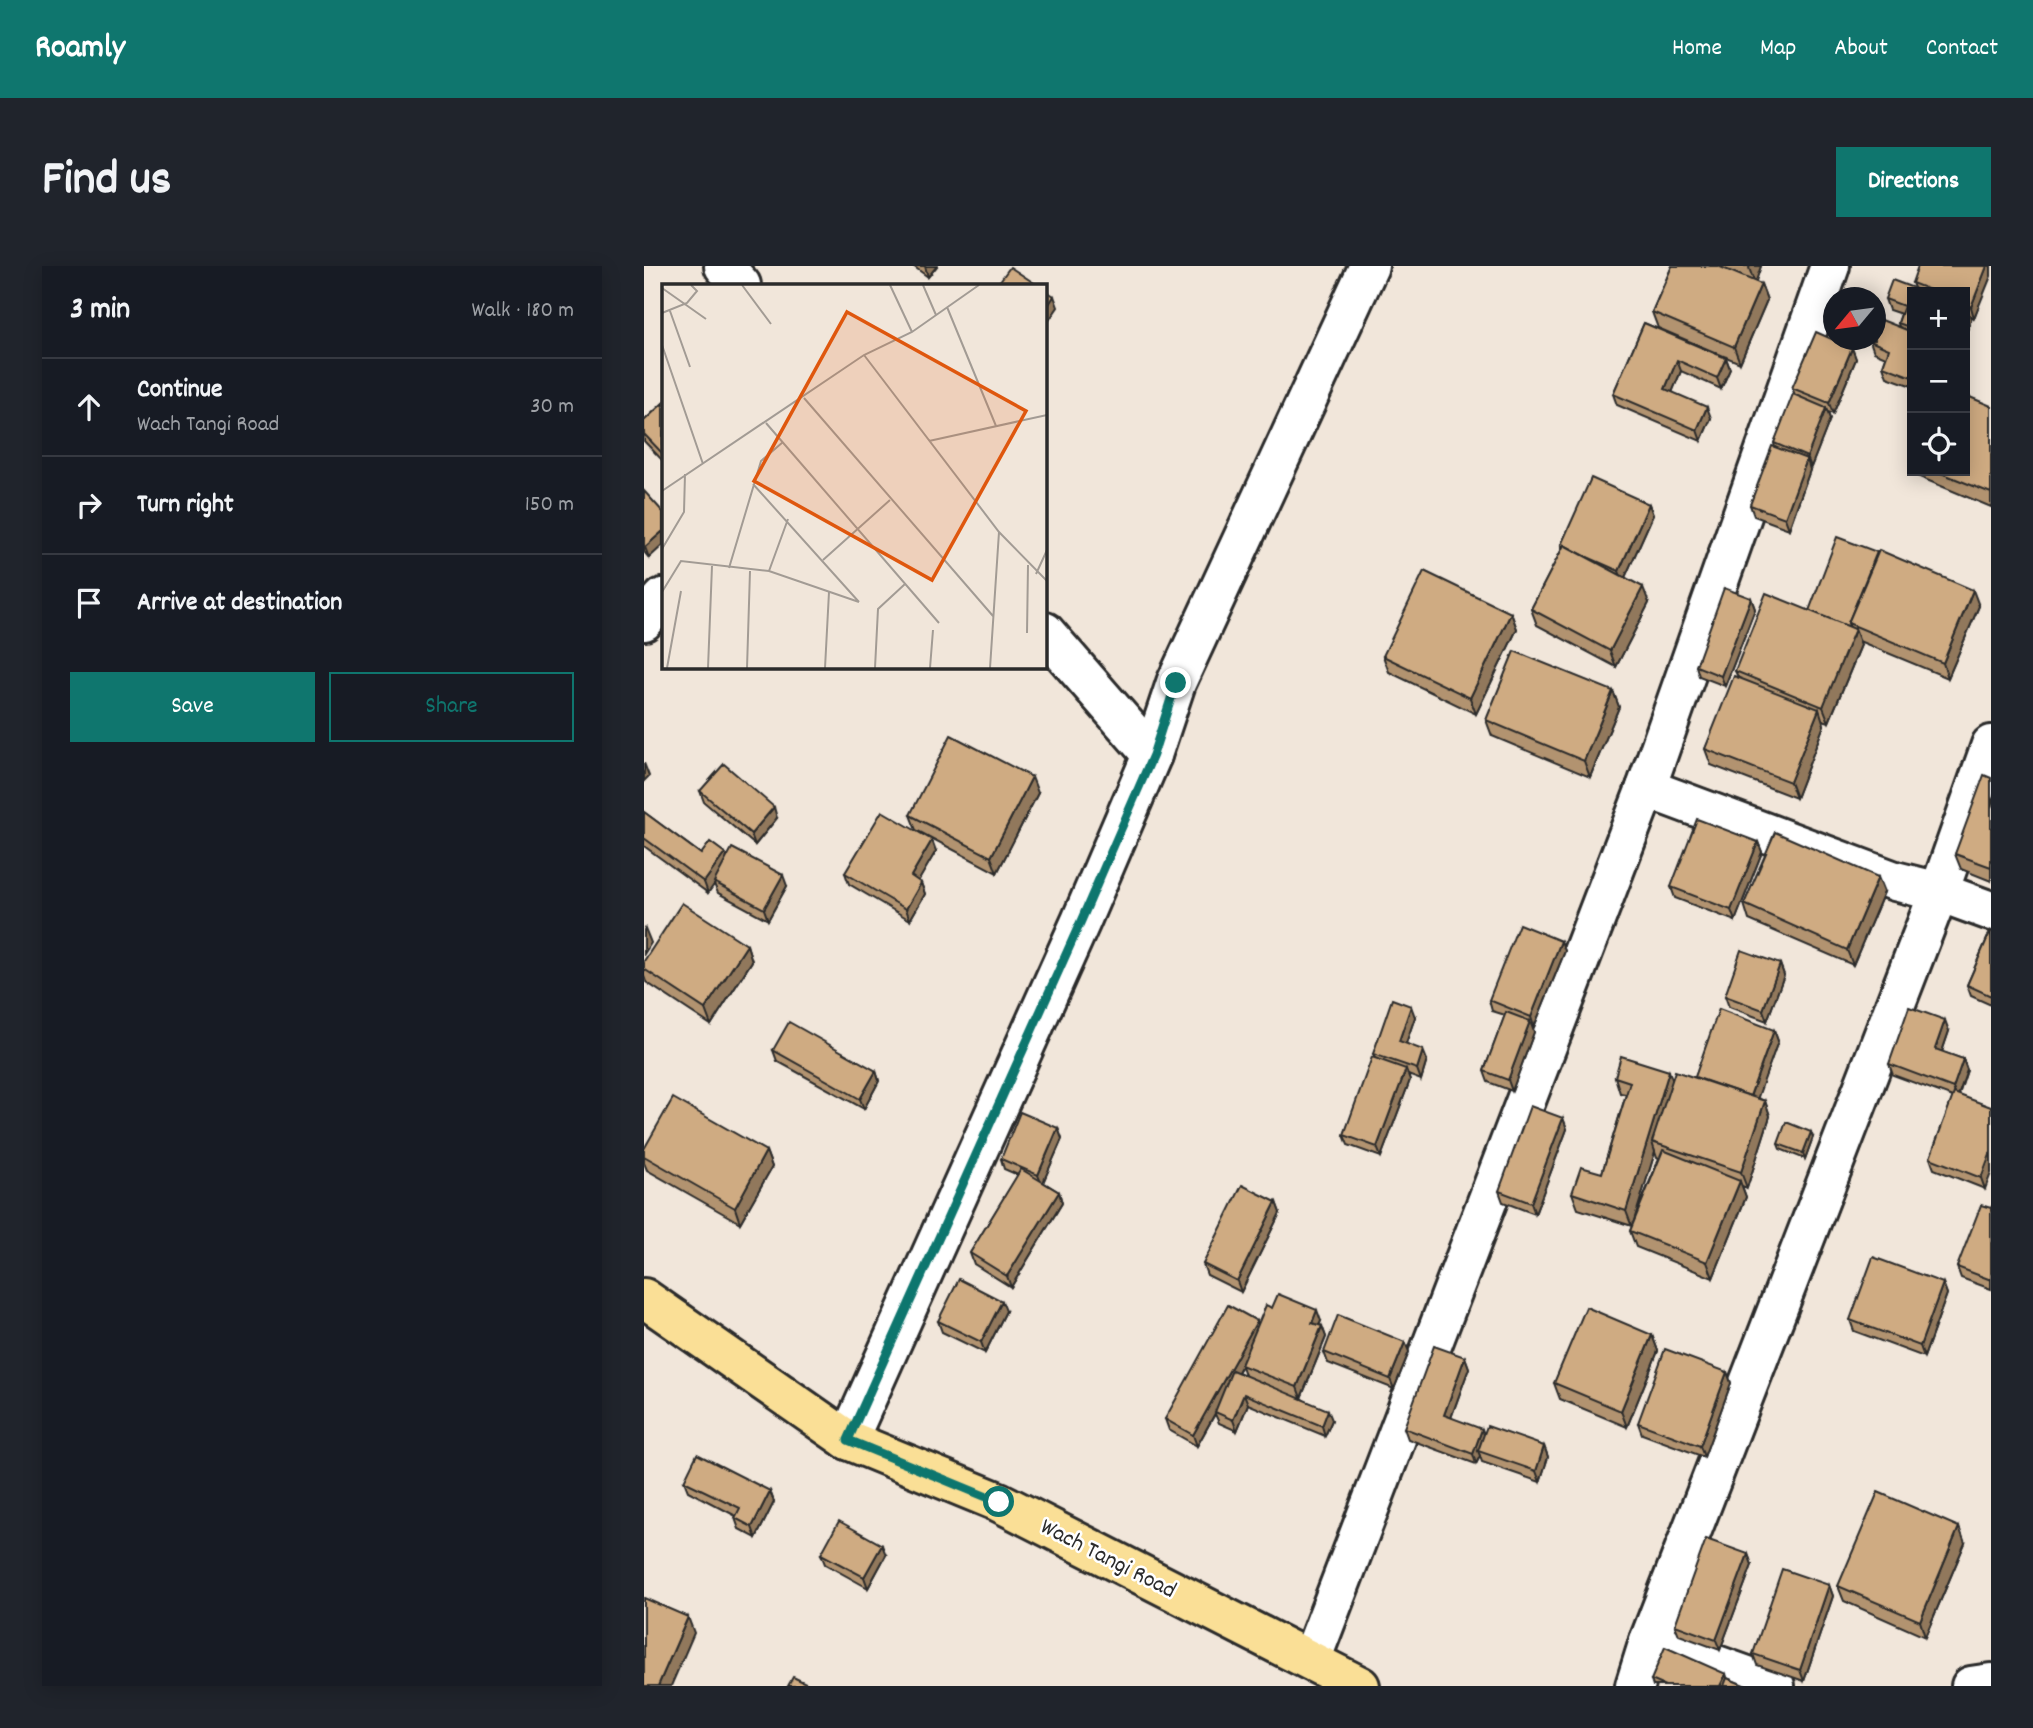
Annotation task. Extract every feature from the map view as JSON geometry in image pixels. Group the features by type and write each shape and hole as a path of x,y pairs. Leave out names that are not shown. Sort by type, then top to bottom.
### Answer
{"main road":[{"name":"Wach Tangi Road","path":"644,1298 848,1440 999,1502 1360,1686"}],"street":[{"path":"724,266 740,284"},
{"path":"848,1440 1153,755 1176,683 1369,266"},
{"path":"1311,1660 1646,788 1830,266"},
{"path":"644,621 662,599"},
{"path":"1046,633 1153,755"},
{"path":"1635,1686 1649,1641 1939,892 1991,746"},
{"path":"1646,788 1895,881 1939,892 1991,911"},
{"path":"1649,1641 1775,1686"},
{"path":"1971,1686 1991,1683"}],"building":[{"path":"1672,266 1718,266 1761,284 1734,347 1652,312"},
{"path":"1918,266 1987,266 1971,307 1970,287 1922,287 1912,283"},
{"path":"1010,267 1036,284 998,284"},
{"path":"1892,280 1911,287 1907,287 1907,326 1898,323 1904,306 1886,299"},
{"path":"1046,291 1054,296 1046,308"},
{"path":"1886,322 1907,330 1907,375 1883,366 1889,349 1886,348"},
{"path":"1644,323 1726,358 1717,378 1677,360 1665,389 1707,407 1697,430 1613,394"},
{"path":"1816,332 1823,335 1823,350 1851,350 1829,403 1792,388"},
{"path":"1793,394 1826,408 1807,457 1774,443"},
{"path":"1970,397 1991,406 1991,493 1948,476 1970,476"},
{"path":"662,404 662,453 644,434 644,421"},
{"path":"1772,446 1807,459 1785,518 1750,505"},
{"path":"1591,478 1649,504 1619,571 1561,545"},
{"path":"644,491 662,511 662,532 644,546"},
{"path":"1837,537 1877,552 1848,623 1849,627 1809,611"},
{"path":"1564,545 1643,587 1610,651 1531,609"},
{"path":"1879,550 1973,590 1943,663 1848,623"},
{"path":"1424,571 1511,613 1470,698 1383,656"},
{"path":"1724,588 1751,598 1721,676 1696,666"},
{"path":"1766,593 1855,629 1823,707 1735,671"},
{"path":"1514,651 1613,691 1584,761 1486,720"},
{"path":"1734,676 1819,709 1790,782 1705,749"},
{"path":"951,735 1032,777 991,857 910,815"},
{"path":"724,764 774,807 751,834 700,791"},
{"path":"1984,775 1991,778 1991,867 1955,854"},
{"path":"882,811 932,840 911,876 921,883 906,909 845,873"},
{"path":"644,812 701,854 710,842 725,853 704,882 644,838"},
{"path":"1697,819 1758,842 1731,910 1671,887"},
{"path":"1775,832 1878,877 1847,950 1744,904"},
{"path":"732,848 783,875 764,909 714,882"},
{"path":"682,903 747,945 705,1009 644,969 644,961"},
{"path":"1519,924 1561,941 1531,1017 1489,1000"},
{"path":"1991,930 1991,996 1967,985"},
{"path":"1741,950 1780,964 1763,1010 1725,996"},
{"path":"1392,999 1411,1006 1399,1041 1423,1050 1417,1069 1373,1054"},
{"path":"1909,1007 1945,1020 1935,1049 1963,1059 1953,1088 1889,1064"},
{"path":"1719,1009 1774,1030 1750,1096 1695,1077"},
{"path":"1506,1012 1530,1021 1508,1080 1484,1071"},
{"path":"789,1022 876,1071 860,1099 773,1050"},
{"path":"1621,1056 1669,1071 1626,1211 1572,1193 1581,1167 1602,1173 1630,1082 1615,1077"},
{"path":"1372,1057 1406,1069 1377,1147 1344,1135"},
{"path":"1675,1071 1765,1101 1741,1172 1652,1142"},
{"path":"1954,1093 1991,1107 1991,1151 1981,1178 1930,1158"},
{"path":"673,1098 766,1151 735,1208 644,1156 644,1149"},
{"path":"1530,1106 1563,1118 1531,1203 1499,1191"},
{"path":"1020,1112 1058,1128 1038,1175 1001,1159"},
{"path":"1786,1122 1811,1132 1803,1153 1778,1144"},
{"path":"1663,1150 1740,1181 1707,1262 1630,1231"},
{"path":"1021,1169 1059,1192 1007,1276 970,1253"},
{"path":"1242,1185 1276,1202 1237,1281 1203,1264"},
{"path":"1981,1205 1991,1208 1991,1280 1957,1267"},
{"path":"1873,1257 1943,1283 1920,1346 1850,1320"},
{"path":"959,1279 1002,1301 981,1342 938,1321"},
{"path":"1278,1294 1317,1310 1312,1323 1322,1326 1297,1387 1241,1365 1266,1305 1272,1308"},
{"path":"1228,1305 1257,1321 1193,1435 1165,1419"},
{"path":"1586,1307 1652,1335 1621,1411 1554,1383"},
{"path":"1338,1315 1405,1342 1390,1379 1324,1352"},
{"path":"1434,1346 1465,1357 1444,1415 1482,1429 1473,1454 1404,1428"},
{"path":"1665,1349 1727,1372 1700,1446 1638,1423"},
{"path":"1232,1370 1328,1410 1322,1426 1244,1394 1233,1420 1215,1412"},
{"path":"1487,1426 1544,1446 1536,1471 1478,1451"},
{"path":"697,1454 770,1491 752,1527 735,1518 740,1508 684,1481"},
{"path":"1878,1492 1959,1527 1920,1621 1838,1586"},
{"path":"839,1521 882,1545 864,1577 821,1554"},
{"path":"1706,1539 1748,1554 1716,1640 1675,1625"},
{"path":"1782,1569 1829,1585 1800,1670 1753,1654"},
{"path":"644,1598 688,1617 658,1686 644,1686"},
{"path":"1665,1647 1726,1674 1720,1686 1665,1686 1651,1680"},
{"path":"793,1677 812,1686 788,1686"},
{"path":"1727,1678 1746,1686 1724,1686"}],"route":[{"path":"999,1502 848,1440 1153,755 1176,683"}]}
